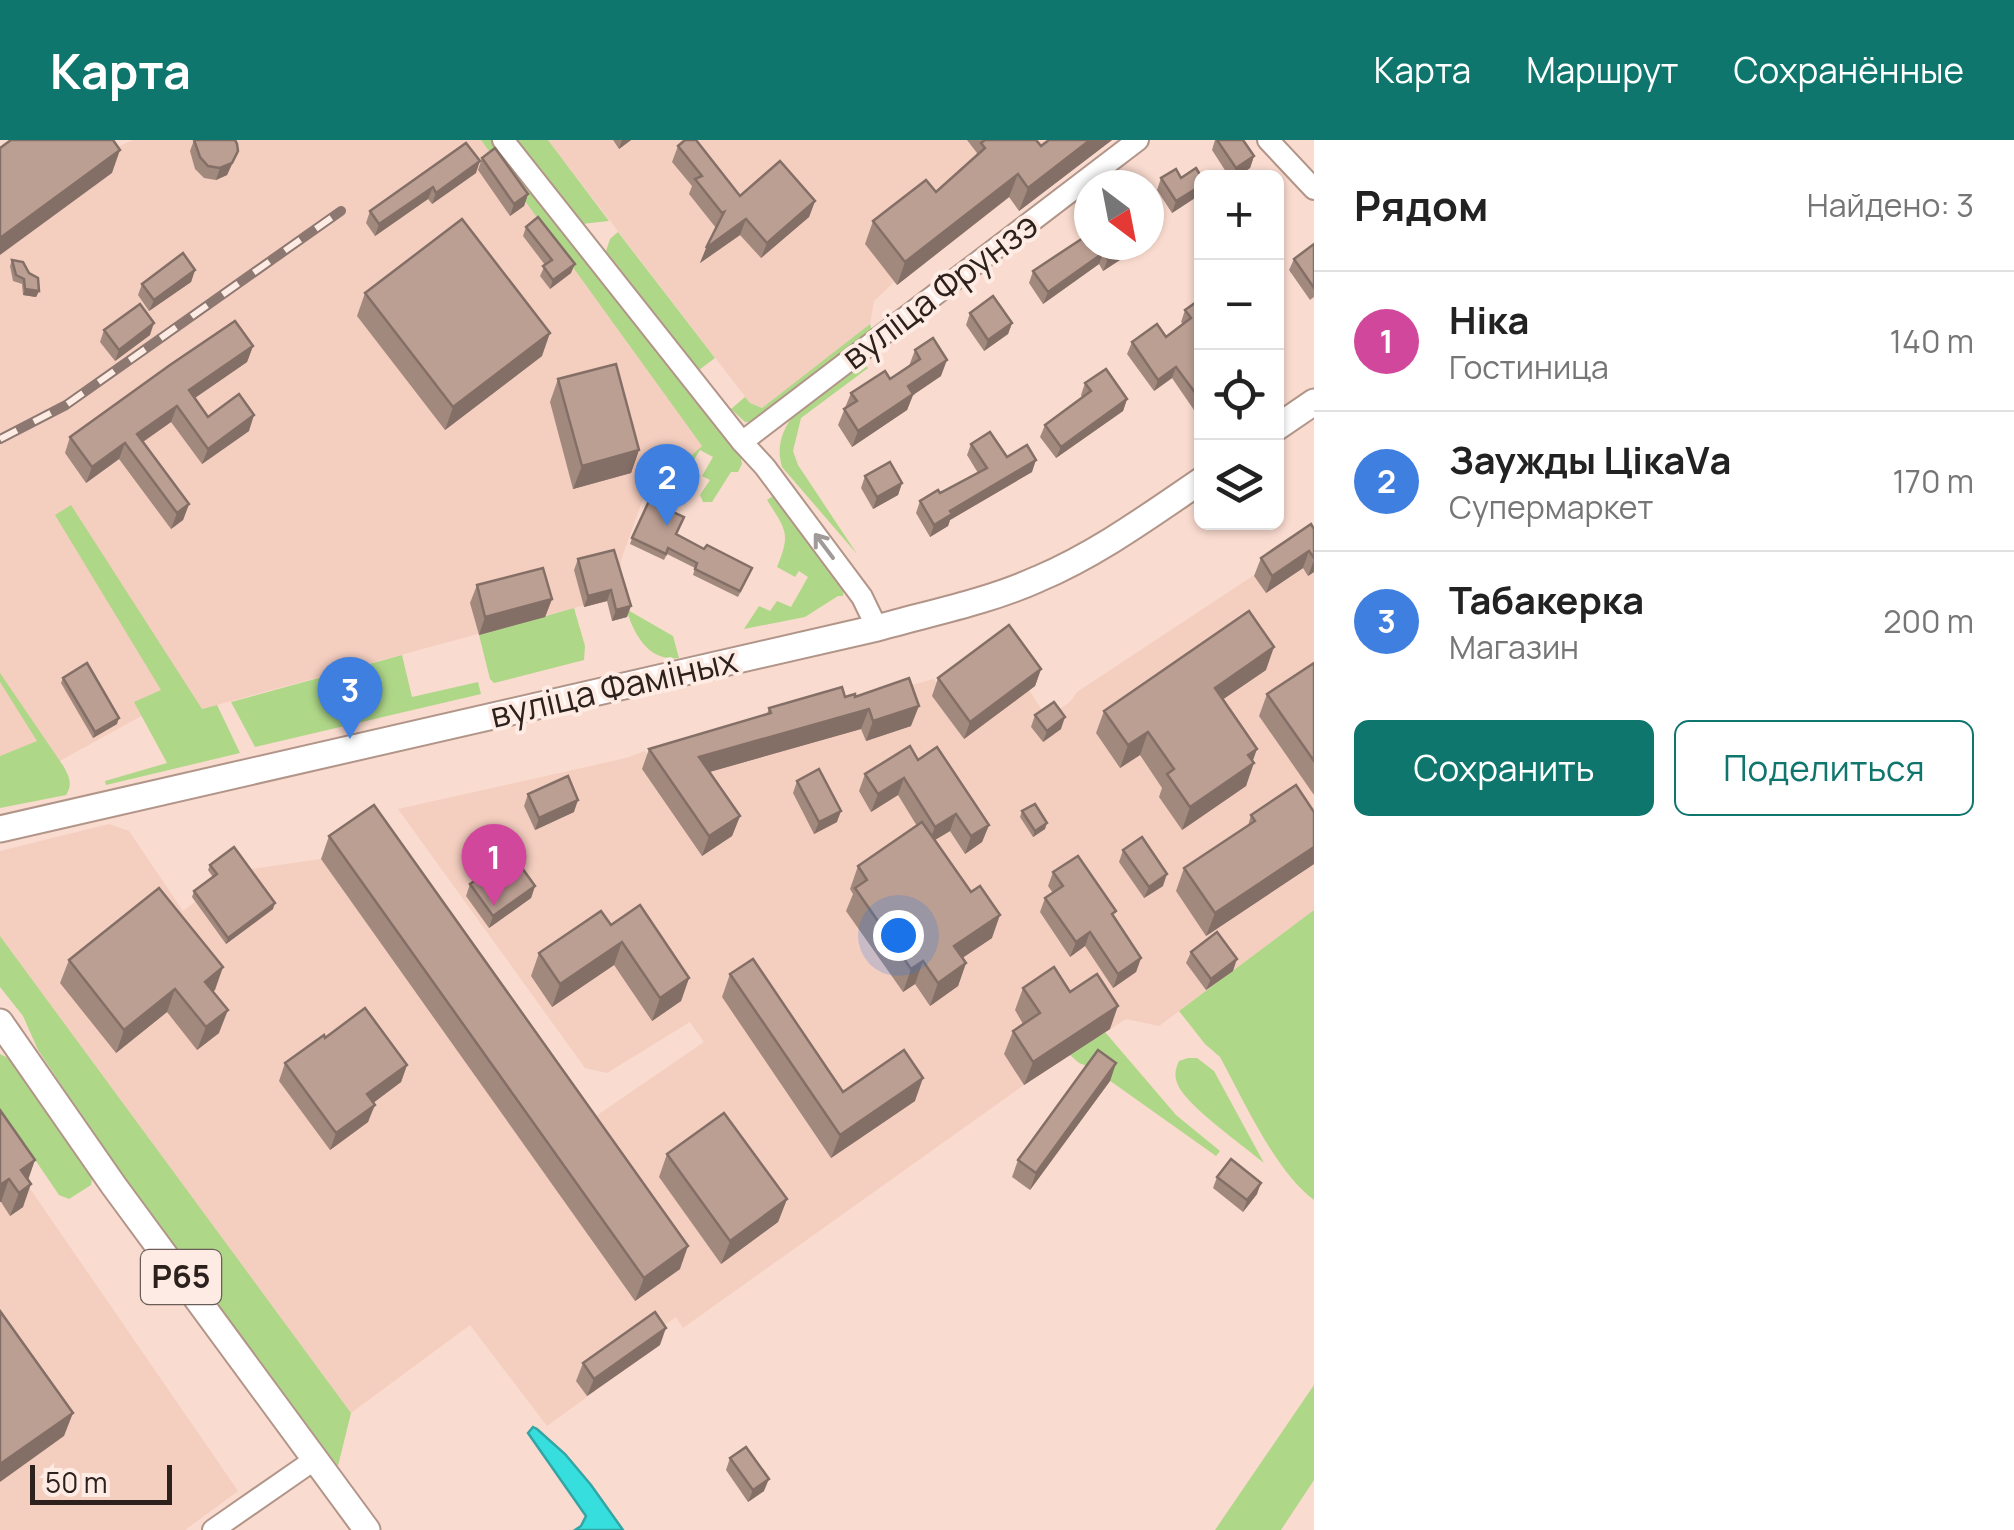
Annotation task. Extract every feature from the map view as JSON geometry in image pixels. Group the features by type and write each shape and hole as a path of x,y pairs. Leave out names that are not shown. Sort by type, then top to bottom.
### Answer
{"main road":[{"path":"1284,423 1314,402"},
{"name":"вуліца Фаміных","path":"0,830 876,628 993,596 1086,557 1194,485"},
{"name":"Р65","path":"0,1022 114,1186 367,1530"}],"street":[{"path":"502,140 765,467 862,598 876,628"},
{"name":"вуліца Фрунзэ","path":"742,442 1138,140"},
{"path":"1268,140 1314,189"},
{"path":"213,1530 314,1460"}],"shaded area":[{"path":"71,140 100,155 133,140 481,140 702,446 643,499 621,560 620,597 202,709 145,714 56,763 37,742 0,756 0,165"},
{"path":"548,140 1112,140 1009,198 897,285 894,282 874,301 870,324 762,408 750,403"},
{"path":"1314,528 1314,910 1159,1026 1126,1019 1024,1085 683,1328 676,1317 652,1334 659,1345 547,1426 470,1325 351,1413 0,936 0,851 109,824 129,831 183,911 195,902 192,897 214,880 208,870 232,853 245,870 320,859 365,827 580,1127 704,1042 690,1022 607,1073 585,1068 398,809 645,751 652,765 834,706 934,679 941,689 1029,690 1046,716 1051,715 1077,692 1304,542 1302,536"},
{"path":"0,1145 238,1491 185,1530 0,1530"}],"green space":[{"path":"481,140 493,140 740,452 742,464 738,472 731,472 712,502 703,502 700,495 710,480 702,476 713,457 700,450 664,496 652,490 702,446"},
{"path":"514,140 548,140 609,221 582,224"},
{"path":"618,232 715,358 699,370 606,251 610,239"},
{"path":"870,324 873,333 753,422 745,422 731,409 745,397 762,408"},
{"path":"863,362 868,368 801,418 793,451 798,465 857,554 782,467 780,445 795,414"},
{"path":"776,494 844,586 843,596 805,617 744,629 759,606 770,611 777,601 791,607 808,577 799,571 795,577 777,567 784,532 767,500"},
{"path":"71,505 202,709 217,705 240,753 106,785 105,781 167,763 134,702 161,690 55,515"},
{"path":"574,608 585,646 584,660 494,683 490,679 479,635"},
{"path":"626,609 673,636 679,658 651,651 638,637"},
{"path":"402,655 412,697 478,682 481,694 255,747 231,702"},
{"path":"0,673 64,767 70,784 66,795 0,808 0,756 37,741 0,682"},
{"path":"1314,910 1314,1200 1273,1154 1220,1057 1179,1011"},
{"path":"0,936 351,1413 338,1466 267,1377 132,1191 38,1050 23,1016 0,987"},
{"path":"1105,1032 1176,1115 1220,1151 1216,1156 1070,1055"},
{"path":"0,1054 12,1060 92,1178 91,1185 69,1199 59,1195 0,1108"},
{"path":"1197,1058 1214,1071 1264,1163 1183,1094 1176,1073 1179,1061"},
{"path":"1314,1385 1314,1480 1281,1530 1215,1530"}],"water":[{"path":"533,1427 565,1454 623,1530 575,1530 586,1516 528,1433"}],"building":[{"path":"11,140 113,140 120,150 0,238 0,148"},
{"path":"194,140 235,140 238,151 232,163 220,168 208,166"},
{"path":"685,140 696,140 740,196 780,161 815,201 767,243 746,219 706,248 724,212 695,179 702,176 678,146"},
{"path":"1036,140 1041,146 1049,140 1090,140 1028,188 1018,174 905,262 873,221 926,180 936,192 985,148 981,143"},
{"path":"1217,140 1243,140 1254,156 1236,168"},
{"path":"466,143 480,161 436,193 433,187 379,224 370,211"},
{"path":"495,148 528,194 514,204 482,158"},
{"path":"1196,168 1197,170 1194,170 1194,190 1176,201 1164,176 1176,169 1181,178"},
{"path":"538,217 575,264 553,280 543,266 552,260 526,227"},
{"path":"462,219 550,333 453,407 365,293"},
{"path":"1074,244 1074,260 1093,260 1048,292 1033,271"},
{"path":"1314,244 1314,288 1294,259"},
{"path":"183,253 195,270 154,300 142,284"},
{"path":"12,260 23,262 29,273 38,278 39,291 25,289 24,279 16,275"},
{"path":"993,296 1012,323 988,340 970,313"},
{"path":"140,304 154,323 119,350 104,330"},
{"path":"1194,304 1194,391 1176,367 1158,380 1132,342 1157,324 1166,337 1191,318 1185,310"},
{"path":"235,321 253,346 189,390 208,417 239,394 254,415 208,449 177,406 137,434 189,504 177,513 125,443 92,467 70,437"},
{"path":"933,338 947,360 908,386 913,394 858,431 844,409 857,401 851,393 885,371 890,379 920,359 915,350"},
{"path":"616,364 639,450 582,466 558,379"},
{"path":"1106,369 1127,399 1061,447 1045,425 1091,391 1085,383"},
{"path":"990,432 1007,457 1027,445 1036,460 950,511 952,514 934,525 920,501 987,468 971,444"},
{"path":"890,462 902,483 877,497 865,476"},
{"path":"649,501 684,517 676,534 752,568 740,591 695,569 697,563 668,548 666,554 632,538"},
{"path":"1311,524 1314,558 1309,551 1272,576 1261,558"},
{"path":"614,550 631,606 616,610 611,590 588,596 578,559"},
{"path":"543,568 552,599 485,617 477,585"},
{"path":"1249,611 1274,647 1215,688 1257,749 1248,755 1254,763 1190,807 1167,774 1174,769 1148,732 1128,745 1104,711"},
{"path":"1009,625 1041,669 970,722 938,678"},
{"path":"87,663 119,718 95,732 63,678"},
{"path":"1314,663 1314,761 1267,694"},
{"path":"909,678 919,706 873,721 869,709 699,757 740,816 709,836 649,749 771,713 769,708 842,687 845,697 855,697"},
{"path":"1054,702 1065,717 1047,731 1035,715"},
{"path":"910,746 918,760 937,747 989,825 971,836 956,814 935,827 904,778 878,794 865,774"},
{"path":"819,769 841,811 819,822 797,781"},
{"path":"568,776 578,800 539,818 528,794"},
{"path":"1296,785 1314,812 1314,847 1215,913 1184,868 1255,821 1251,815"},
{"path":"1035,804 1047,823 1035,831 1022,811"},
{"path":"374,805 688,1246 644,1278 329,836"},
{"path":"922,822 971,892 980,886 1000,915 954,946 966,963 938,983 923,961 911,969 855,888 867,880 858,866"},
{"path":"1142,837 1167,874 1149,887 1123,850"},
{"path":"234,847 275,903 228,938 194,891 217,874 210,865"},
{"path":"512,854 535,886 493,916 470,884"},
{"path":"1078,856 1116,911 1112,914 1141,958 1118,974 1090,932 1076,942 1045,898 1063,886 1053,872"},
{"path":"159,888 223,967 205,982 228,1010 206,1027 175,989 124,1030 69,960"},
{"path":"640,905 689,978 660,998 622,942 560,984 539,953 601,911 611,925"},
{"path":"1217,932 1237,959 1211,979 1191,952"},
{"path":"753,959 843,1092 904,1050 923,1078 840,1135 730,974"},
{"path":"1054,967 1070,992 1097,974 1118,1006 1033,1062 1013,1031 1040,1013 1023,988"},
{"path":"365,1008 407,1065 367,1094 375,1105 336,1133 285,1063"},
{"path":"1098,1050 1116,1063 1036,1173 1018,1160"},
{"path":"0,1110 35,1160 21,1170 31,1184 19,1193 9,1179 0,1185"},
{"path":"724,1113 787,1199 730,1241 667,1154"},
{"path":"1231,1159 1261,1183 1247,1200 1217,1177"},
{"path":"0,1311 73,1413 0,1464"},
{"path":"655,1312 666,1328 594,1379 583,1363"},
{"path":"746,1447 769,1479 753,1490 730,1458"}],"railway":[{"path":"0,439 66,405 341,211"}],"place":[{"name":"Заужды ЦікаVа","path":"667,526"},
{"name":"Табакерка","path":"350,739"},
{"name":"Ніка","path":"494,906"}]}
